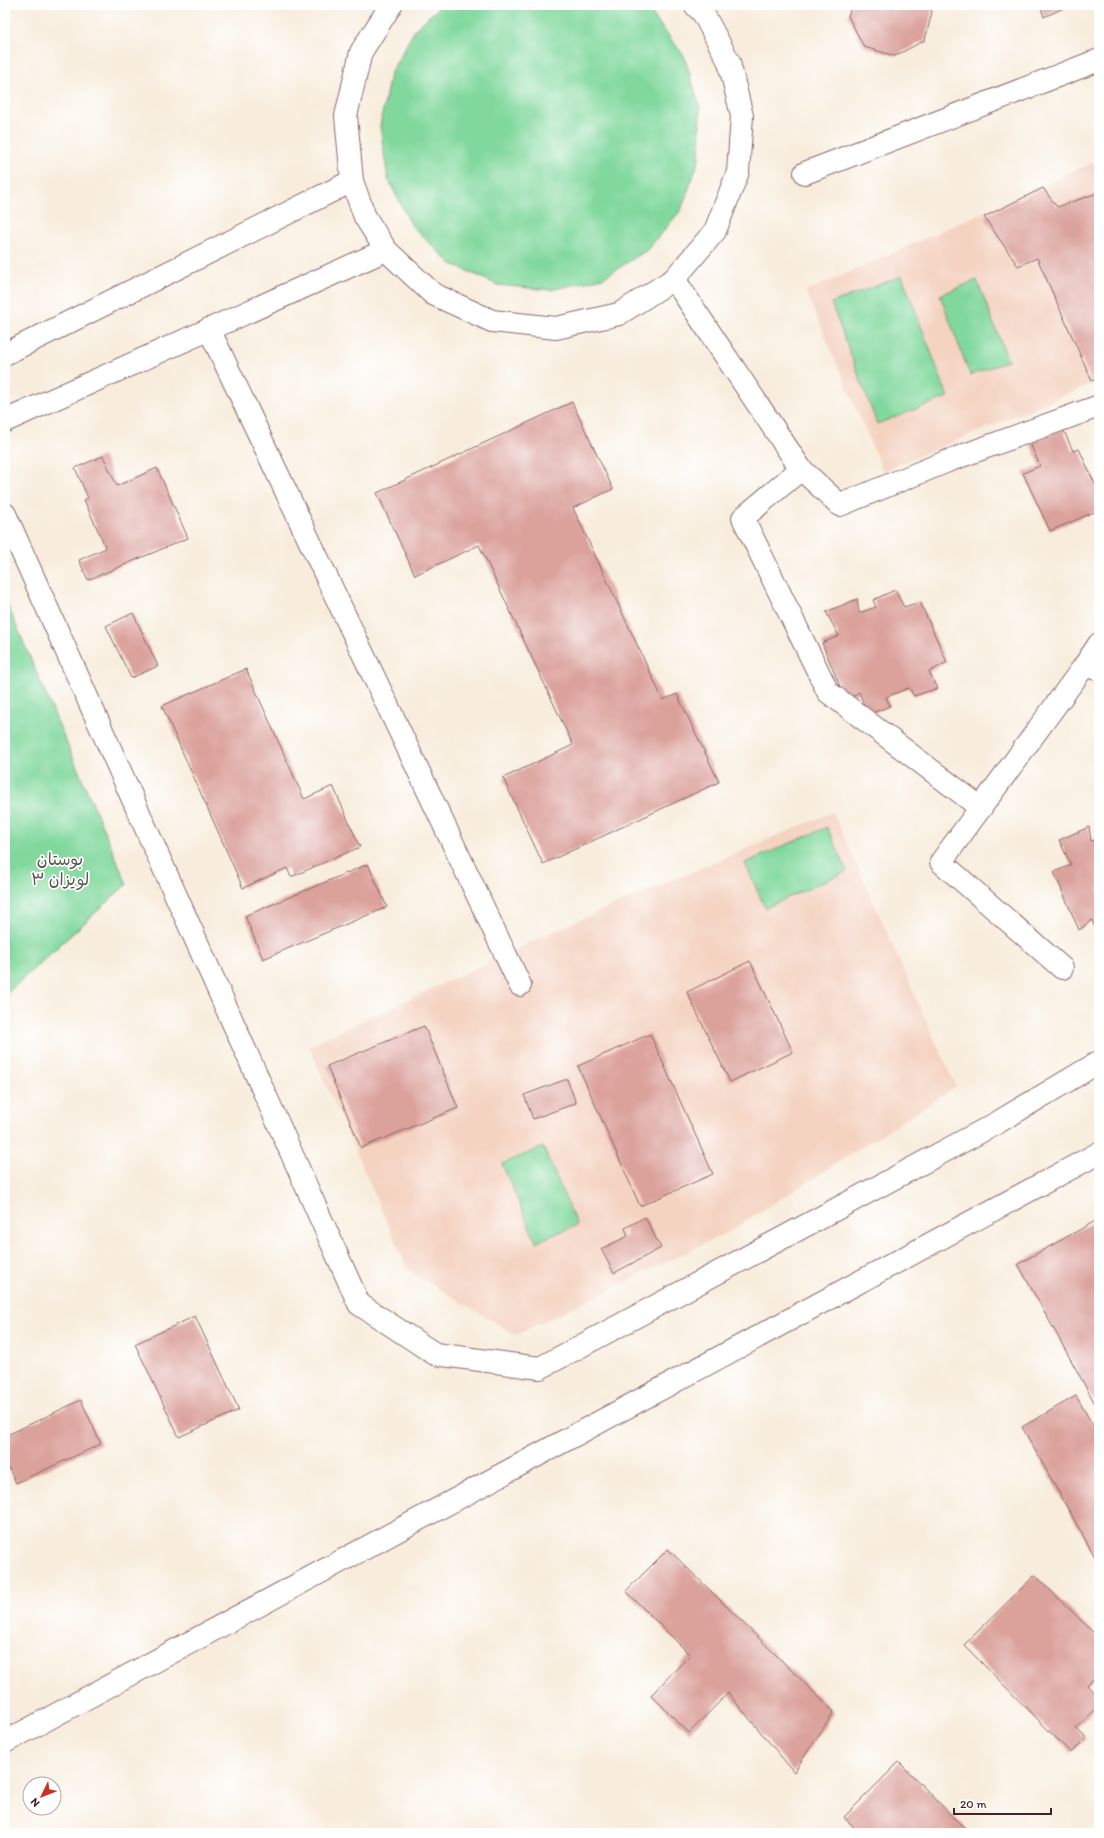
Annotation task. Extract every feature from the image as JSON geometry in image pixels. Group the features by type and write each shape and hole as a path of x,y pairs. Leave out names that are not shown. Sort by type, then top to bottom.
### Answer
{"street":[{"path":"391,5 361,52 346,116 352,181 365,217 386,250 433,294 492,321 556,328 619,314 674,279 715,231 738,172 742,116 730,62 703,13 695,5"},
{"path":"805,172 1099,60"},
{"path":"5,354 352,181"},
{"path":"5,421 386,250"},
{"path":"674,279 801,469 840,505 948,461 1099,406"},
{"path":"209,329 520,985"},
{"path":"801,469 743,518 828,692 981,808"},
{"path":"5,514 359,1304 435,1354 540,1368 995,1124 1099,1062"},
{"path":"1062,968 941,862 981,808 1092,668 1099,644"},
{"path":"5,1742 1099,1153"}],"shaded area":[{"path":"1099,160 1099,381 883,471 806,292"},
{"path":"833,812 956,1087 730,1231 516,1335 408,1270 309,1046 579,920"}],"green space":[{"path":"442,5 638,5 652,14 684,56 700,107 699,160 681,210 647,250 603,278 551,290 498,285 450,263 412,226 388,179 380,126 390,74 416,28"},
{"path":"902,276 948,397 877,424 831,303"},
{"path":"977,280 1008,361 970,375 940,295"},
{"name":"بوستان لویزان ۳","path":"5,599 127,884 5,995"},
{"path":"827,827 847,871 765,908 745,863"},
{"path":"543,1147 577,1225 536,1242 502,1164"}],"building":[{"path":"852,5 928,5 932,12 925,40 895,56 864,47 848,16"},
{"path":"1040,5 1065,5 1066,7 1044,17"},
{"path":"1043,188 1057,207 1095,194 1099,200 1099,378 1092,381 1037,258 1018,266 984,217"},
{"path":"572,402 613,489 573,508 663,700 677,694 719,782 543,864 503,778 573,745 479,545 415,575 377,493"},
{"path":"1063,429 1073,451 1079,449 1099,493 1099,510 1050,531 1023,473 1040,466 1030,443"},
{"path":"103,456 117,486 157,468 188,538 88,580 79,560 106,548 84,500 88,498 75,468"},
{"path":"895,590 904,607 920,602 947,662 929,672 938,688 914,696 909,688 886,697 890,706 868,715 859,692 846,701 822,643 839,636 826,612 857,599 859,613 876,607 873,600"},
{"path":"133,613 158,666 131,678 106,626"},
{"path":"246,669 304,799 333,786 360,847 291,877 287,868 243,888 162,706"},
{"path":"1089,827 1091,841 1099,839 1099,938 1092,920 1079,930 1054,872 1071,865 1059,840"},
{"path":"368,864 387,907 263,959 245,916"},
{"path":"750,961 793,1052 730,1082 687,992"},
{"path":"424,1026 458,1108 361,1148 327,1066"},
{"path":"650,1034 713,1174 640,1206 578,1066"},
{"path":"567,1079 576,1103 533,1119 524,1095"},
{"path":"645,1217 661,1248 614,1273 601,1249 628,1236 625,1228"},
{"path":"1099,1219 1099,1411 1018,1264"},
{"path":"195,1316 239,1410 179,1437 135,1344"},
{"path":"1076,1396 1099,1436 1099,1564 1022,1427"},
{"path":"81,1400 101,1444 16,1483 5,1460 5,1436"},
{"path":"668,1549 834,1712 794,1772 728,1693 689,1733 651,1695 690,1655 626,1591"},
{"path":"1035,1575 1099,1638 1099,1674 1087,1685 1099,1698 1099,1706 1076,1728 1086,1738 1071,1753 964,1645"},
{"path":"899,1762 969,1833 860,1833 844,1817"}]}
